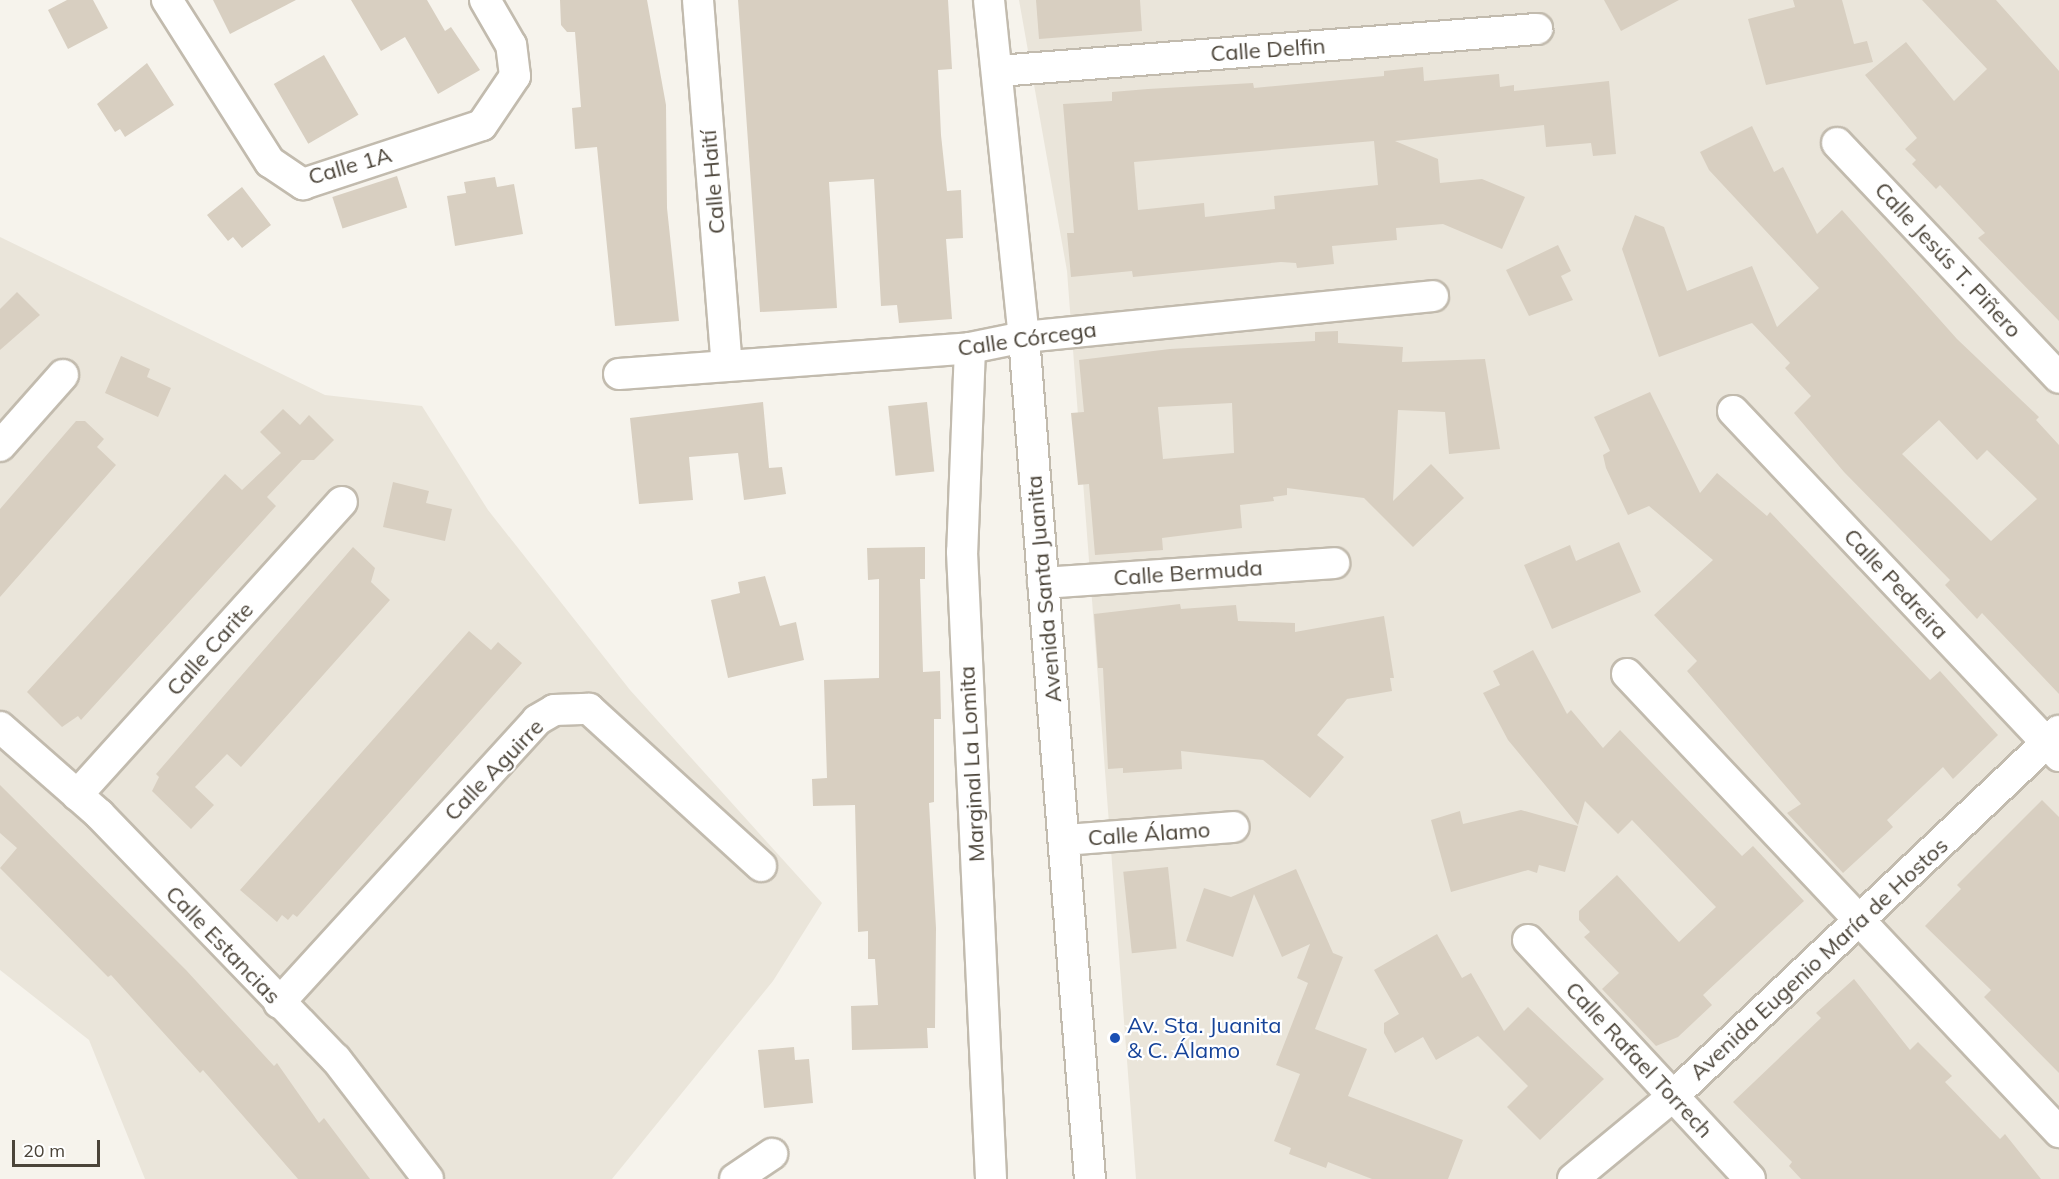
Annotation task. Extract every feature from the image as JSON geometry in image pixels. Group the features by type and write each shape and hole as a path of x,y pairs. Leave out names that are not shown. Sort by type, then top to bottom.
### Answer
{"street":[{"name":"Calle 1A","path":"167,0 270,162 303,184 482,125 515,76 511,45 485,0"},
{"name":"Calle Haití","path":"698,0 727,364"},
{"name":"Avenida Santa Juanita","path":"989,0 1024,337 1090,1179"},
{"name":"Calle Delfin","path":"998,71 1538,29"},
{"name":"Calle Jesús T. Piñero","path":"1837,143 2059,378"},
{"name":"Calle Córcega","path":"619,374 727,364 970,348 1024,337 1434,296"},
{"name":"Marginal La Lomita","path":"970,348 962,552 991,1179"},
{"path":"0,446 63,375"},
{"name":"Calle Pedreira","path":"1733,411 2055,744"},
{"name":"Calle Carite","path":"77,795 342,502"},
{"name":"Calle Bermuda","path":"1043,583 1334,563"},
{"path":"1627,674 2059,1132"},
{"name":"Calle Aguirre","path":"279,1003 537,720 554,710 589,709 761,866"},
{"name":"Calle Estancias","path":"0,727 77,795 336,1059 428,1179"},
{"name":"Avenida Eugenio María de Hostos","path":"1573,1179 1672,1097 1860,921 2055,744"},
{"name":"Calle Álamo","path":"1065,840 1233,827"},
{"name":"Calle Rafael Torrech","path":"1528,940 1750,1179"},
{"path":"735,1179 772,1154"}],"shaded area":[{"path":"1019,0 2059,0 2059,1179 1136,1179 1067,271"},
{"path":"0,237 325,395 422,406 488,510 630,690 822,903 773,981 612,1179 145,1179 89,1040 0,970"}],"building":[{"path":"67,0 93,0 108,28 68,49 48,10"},
{"path":"213,0 296,0 230,34"},
{"path":"351,0 427,0 445,31 451,27 480,70 438,94 405,37 381,51"},
{"path":"560,0 647,0 666,105 667,208 679,321 615,326 597,147 575,149 572,108 581,107 575,32 567,32 561,25"},
{"path":"738,0 948,0 952,69 938,70 941,135 947,191 961,190 963,238 946,239 952,319 899,323 897,305 881,306 874,179 829,182 837,308 760,312"},
{"path":"1036,0 1140,0 1142,31 1039,39"},
{"path":"1604,0 1679,0 1621,31"},
{"path":"1793,0 1842,0 1854,44 1867,41 1873,62 1766,85 1748,19 1795,7"},
{"path":"1922,0 1996,0 2059,71 2059,321 1978,238 1985,233 1940,185 1936,189 1912,164 1916,160 1905,149 1917,138 1865,75 1906,42 1954,101 1987,69"},
{"path":"324,55 359,115 308,144 274,84"},
{"path":"147,63 174,105 125,137 120,129 115,132 97,104"},
{"path":"1423,67 1424,81 1499,74 1500,87 1514,85 1514,91 1609,81 1616,154 1593,156 1591,143 1546,147 1544,125 1395,141 1438,159 1440,183 1482,179 1525,197 1502,249 1443,224 1396,228 1397,240 1332,246 1334,264 1297,268 1296,263 1281,262 1133,277 1132,271 1071,277 1067,233 1074,233 1063,104 1112,101 1112,92 1253,83 1254,88 1384,76 1384,71","holes":["1374,141 1378,185 1274,196 1275,209 1205,217 1204,203 1138,210 1134,162"]},
{"path":"1752,126 1774,172 1783,167 1817,234 1842,210 1957,339 2039,417 2036,420 2059,445 2059,694 1982,613 1977,619 1945,585 1950,580 1844,472 1794,413 1811,396 1785,368 1790,363 1752,323 1659,357 1622,249 1635,215 1664,227 1687,291 1752,266 1777,327 1819,288 1709,170 1700,152","holes":["1939,420 1977,460 1987,450 2037,499 1991,541 1902,454"]},
{"path":"397,176 407,207 343,228 332,197"},
{"path":"495,177 497,187 514,184 523,234 455,246 447,196 466,193 464,182"},
{"path":"242,187 271,225 242,248 233,237 228,241 207,215"},
{"path":"1558,245 1571,271 1561,276 1573,300 1529,316 1506,270"},
{"path":"17,292 40,315 0,350 0,309"},
{"path":"1338,331 1338,343 1403,347 1402,362 1485,359 1500,449 1449,454 1445,412 1398,410 1393,501 1431,464 1464,498 1413,547 1364,498 1287,488 1287,495 1273,497 1274,501 1240,505 1242,528 1162,538 1163,550 1095,555 1089,484 1078,485 1071,413 1084,412 1079,360 1170,349 1315,341 1315,332","holes":["1232,403 1234,453 1163,459 1158,407"]},
{"path":"121,356 150,369 147,377 171,388 158,417 105,393"},
{"path":"1650,392 1700,493 1717,473 1767,516 1770,512 1930,680 1940,671 1998,735 1953,779 1943,767 1887,820 1893,827 1843,873 1787,813 1801,804 1687,671 1697,661 1654,615 1713,560 1649,506 1628,515 1606,468 1603,455 1610,451 1594,417"},
{"path":"763,402 769,468 782,467 786,494 744,500 738,453 689,457 693,500 639,504 630,418"},
{"path":"927,402 934,472 896,476 888,406"},
{"path":"283,409 300,425 309,415 334,440 314,460 302,460 267,497 276,506 81,720 78,716 62,727 27,692 225,474 242,490 281,453 260,432"},
{"path":"76,421 85,421 104,439 97,447 116,465 0,597 0,509"},
{"path":"393,482 429,491 426,503 452,509 445,541 383,527"},
{"path":"1619,542 1641,592 1552,629 1524,565 1570,545 1576,561"},
{"path":"353,547 375,568 371,582 390,600 241,767 227,754 195,787 214,805 191,829 152,791 159,777 156,774"},
{"path":"925,547 925,579 920,579 923,672 940,671 941,719 934,719 934,802 929,803 936,928 935,1028 927,1028 928,1048 852,1050 851,1006 878,1005 875,959 868,959 868,931 858,932 855,805 813,806 812,779 827,778 824,680 879,678 879,579 868,580 867,548"},
{"path":"765,576 780,626 796,622 804,660 728,678 711,600 740,593 738,582"},
{"path":"1180,604 1181,609 1236,605 1238,621 1295,623 1295,632 1384,616 1394,678 1390,678 1392,691 1347,699 1317,735 1344,757 1310,798 1263,760 1181,751 1182,769 1123,773 1123,768 1108,769 1103,668 1098,668 1094,614"},
{"path":"469,631 491,650 498,642 522,663 297,917 293,914 288,920 282,915 277,922 240,890"},
{"path":"1533,650 1567,714 1571,710 1603,748 1620,730 1742,856 1753,846 1804,901 1703,995 1712,1005 1678,1037 1656,1046 1602,989 1619,973 1584,937 1590,932 1579,920 1579,911 1617,875 1679,942 1716,907 1632,820 1618,834 1585,801 1578,825 1508,740 1483,693 1500,685 1493,671"},
{"path":"0,785 186,970 274,1066 277,1063 319,1123 324,1118 370,1179 298,1179 203,1070 200,1073 111,975 108,977 0,868 17,848 0,833"},
{"path":"2042,800 2059,817 2059,1073 1984,997 1991,990 1925,926 1961,889 1957,885"},
{"path":"1521,810 1578,826 1565,872 1539,865 1537,873 1528,870 1451,892 1431,820 1460,811 1463,824"},
{"path":"1168,867 1177,949 1132,953 1123,872"},
{"path":"1296,869 1333,953 1343,957 1315,1029 1367,1049 1348,1096 1463,1140 1448,1179 1372,1179 1328,1162 1326,1168 1289,1154 1291,1148 1274,1141 1300,1074 1276,1065 1308,983 1297,978 1310,944 1282,957 1254,894 1233,957 1186,941 1204,888 1231,897"},
{"path":"1437,934 1462,978 1471,973 1504,1031 1528,1007 1604,1079 1540,1140 1507,1107 1528,1086 1478,1036 1436,1060 1423,1037 1395,1053 1384,1033 1384,1023 1399,1014 1374,970"},
{"path":"1854,979 1910,1050 1918,1042 1952,1076 1945,1082 2000,1139 2005,1134 2041,1179 1801,1179 1789,1166 1792,1162 1733,1102 1821,1018 1816,1013"},
{"path":"794,1047 795,1060 809,1059 813,1103 764,1108 758,1050"}],"place":[{"name":"Av. Sta. Juanita & C. Álamo","path":"1115,1038"}]}
